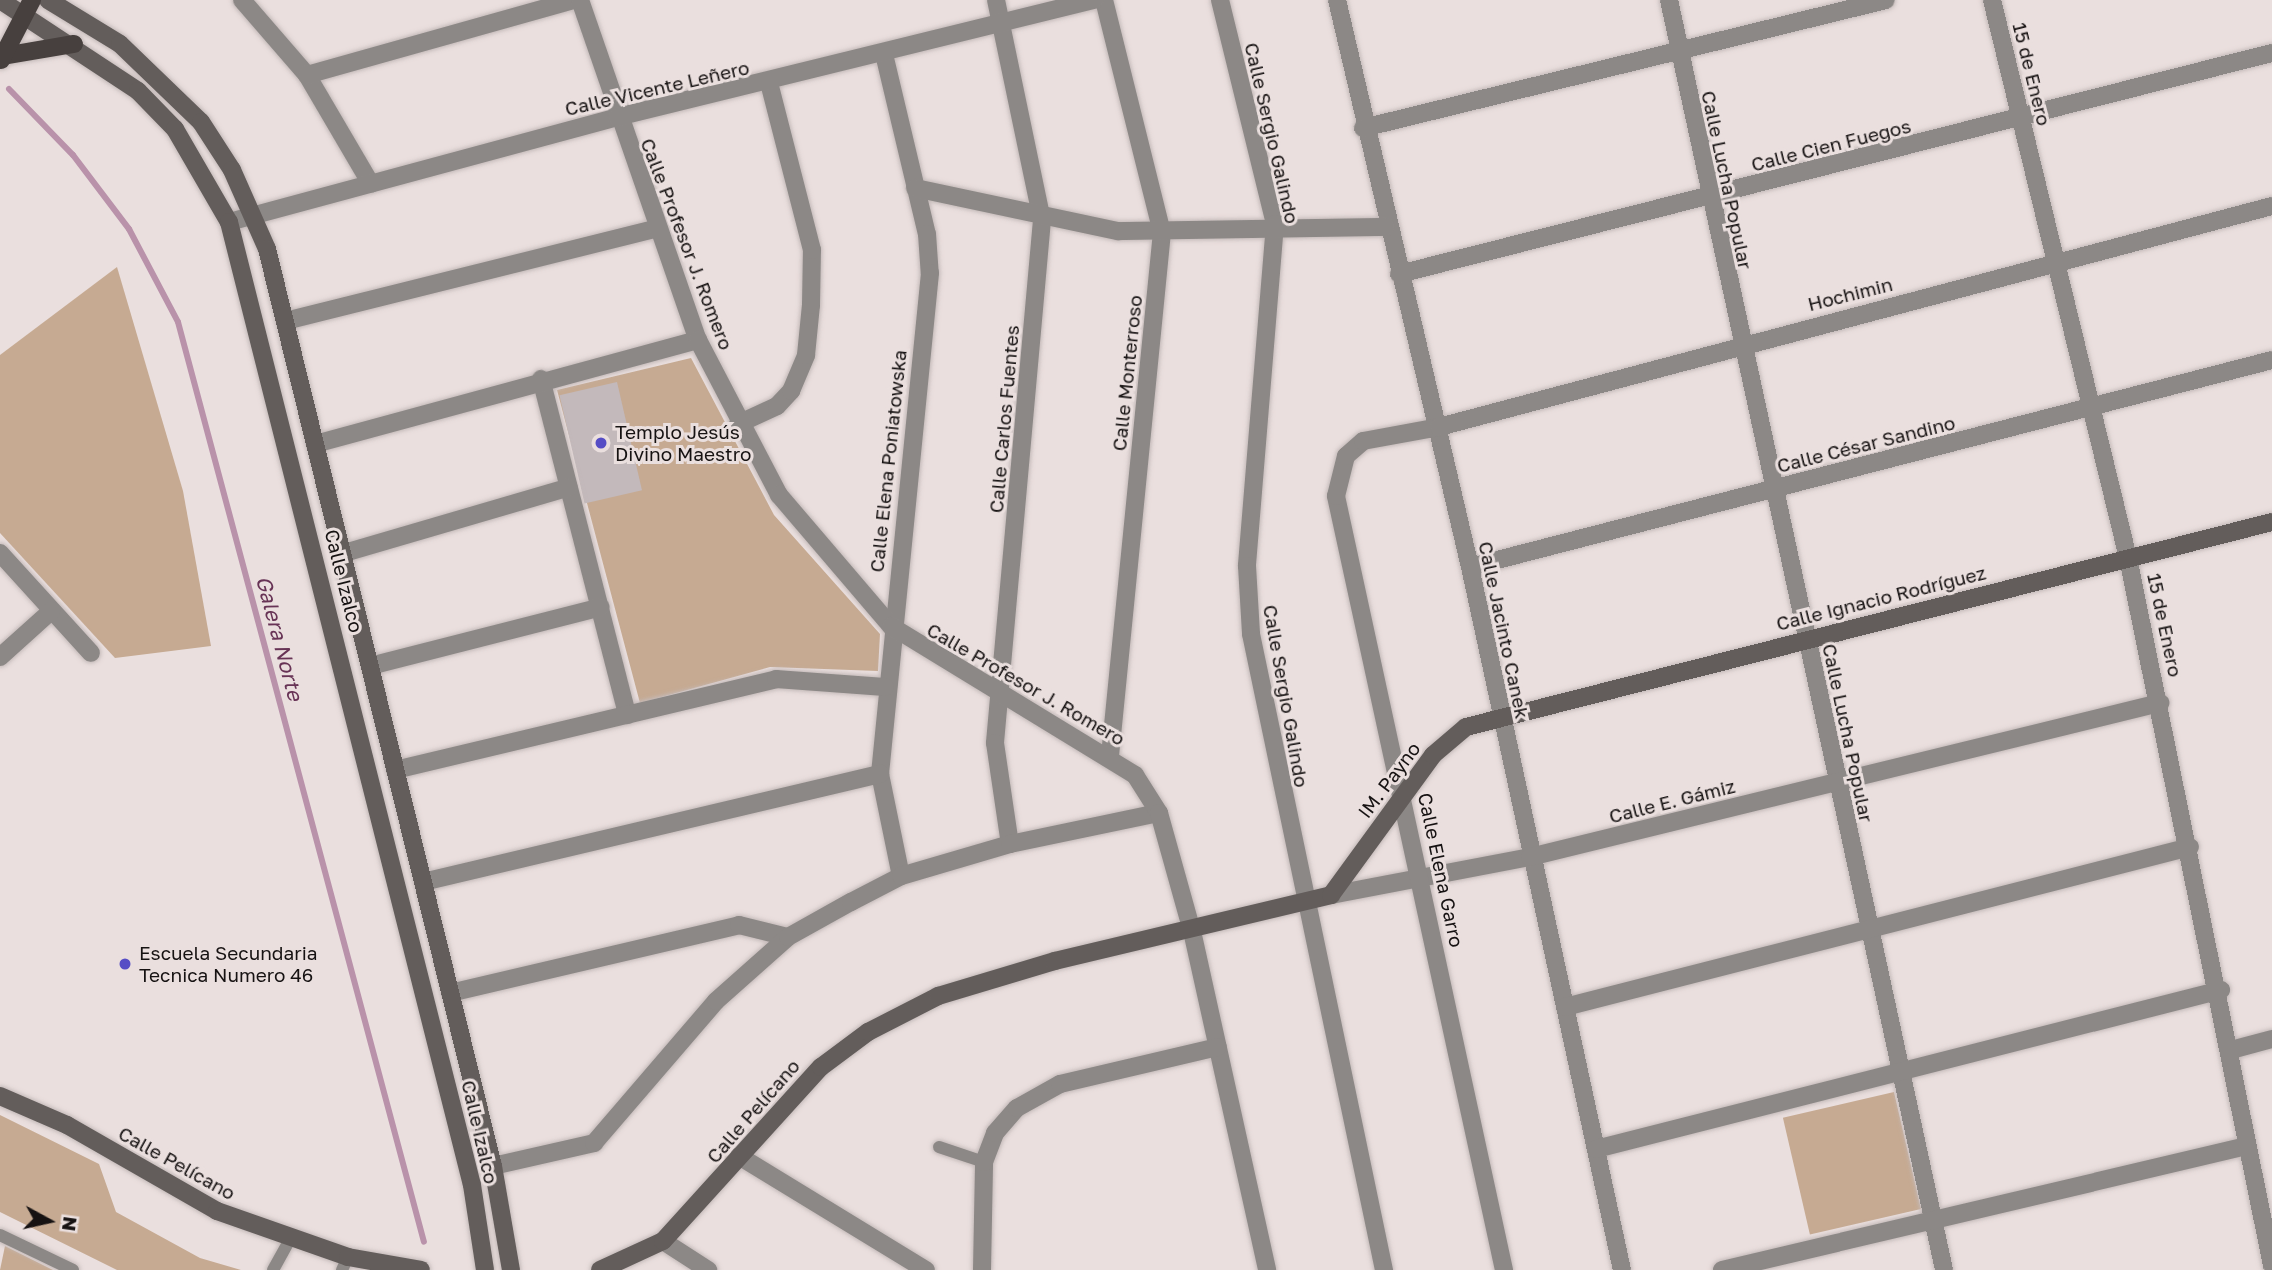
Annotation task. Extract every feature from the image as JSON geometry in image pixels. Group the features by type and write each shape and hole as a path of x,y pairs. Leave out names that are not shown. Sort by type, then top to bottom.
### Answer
{"main road":[{"name":"Calle Izalco","path":"0,0 29,7 138,91 175,129 229,222 472,1185 485,1270"},
{"name":"Calle Izalco","path":"48,0 120,44 160,79 201,122 254,214 285,321 314,444 344,553 493,1166 511,1270"},
{"path":"2,59 29,7"},
{"path":"2,59 74,44"},
{"name":"Calle Ignacio Rodríguez","path":"1500,713 2272,522"},
{"name":"IM. Payno","path":"1331,895 1403,793 1449,738 1500,713"},
{"name":"Calle E. Gámiz","path":"1192,931 1305,905 1331,895"},
{"name":"Calle Pelícano","path":"600,1270 663,1241 821,1067 869,1032 938,996 1055,961 1192,931"},
{"name":"Calle Pelícano","path":"0,1096 67,1125 217,1211 345,1264 421,1270"}],"street":[{"path":"242,0 307,75 371,184"},
{"path":"307,75 573,0"},
{"name":"Calle Profesor J. Romero","path":"580,0 617,117 698,340 738,424 824,554 891,626 1001,698 1110,756 1135,775 1159,813 1192,931 1266,1270"},
{"name":"Calle Carlos Fuentes","path":"996,0 1042,220 996,773 1010,844"},
{"name":"Calle Vicente Leñero","path":"229,222 617,117 769,83 1095,0"},
{"name":"Calle Monterroso","path":"1104,0 1162,232 1110,756"},
{"name":"Calle Sergio Galindo","path":"1220,0 1275,224 1248,598 1305,905 1384,1270"},
{"name":"Calle Jacinto Canek","path":"1337,0 1386,227 1438,427 1470,567 1530,856 1622,1270"},
{"name":"Calle Lucha Popular","path":"1669,0 1740,343 1944,1270"},
{"path":"1363,128 1886,0"},
{"name":"15 de Enero","path":"1992,0 2128,558 2221,990 2247,1146 2265,1195 2272,1265"},
{"name":"Calle Cien Fuegos","path":"1399,274 2021,118 2272,52"},
{"name":"Calle Elena Poniatowska","path":"884,54 915,188 930,273 891,626 880,774 901,876"},
{"path":"738,424 777,406 791,391 806,355 811,305 812,250 769,83"},
{"path":"915,188 1042,220 1162,232 1275,224 1386,227"},
{"name":"Hochimin","path":"1438,427 1740,343 2057,264 2272,206"},
{"path":"285,321 657,228"},
{"path":"314,444 541,379 698,340"},
{"name":"Calle César Sandino","path":"1470,567 2272,360"},
{"path":"541,379 627,715"},
{"name":"Calle Elena Garro","path":"1438,427 1363,441 1346,456 1336,477 1504,1270"},
{"path":"344,553 569,487"},
{"path":"0,553 91,653"},
{"path":"370,666 601,607"},
{"path":"0,657 51,611"},
{"path":"395,770 776,679 885,687"},
{"name":"Calle E. Gámiz","path":"1331,895 1530,856 2160,703"},
{"path":"423,882 880,774"},
{"path":"493,1166 594,1143 716,1001 789,937 901,876 1010,844 1159,813"},
{"path":"1565,1007 2190,847"},
{"path":"450,993 739,925 789,937"},
{"path":"1596,1149 2221,990"},
{"path":"2231,1050 2272,1039"},
{"path":"982,1270 984,1162 995,1133 1034,1094 1218,1047"},
{"path":"1722,1270 1933,1218 2247,1146"},
{"path":"739,1156 926,1270"},
{"path":"663,1241 708,1270"}],"lane":[{"path":"940,1147 984,1162"},
{"path":"0,1235 73,1270"},
{"path":"273,1270 290,1239"}],"shaded area":[{"path":"117,267 183,491 211,646 115,658 0,533 0,355"},
{"path":"691,358 774,515 880,634 878,671 770,667 640,703 557,390"},
{"path":"1894,1092 1921,1209 1810,1235 1783,1118"},
{"path":"0,1115 99,1164 116,1212 200,1258 241,1270 117,1270 0,1212"},
{"path":"5,1246 53,1270 0,1270"}],"building":[{"name":"Templo Jesús Divino Maestro","path":"617,382 642,490 584,503 560,395"}],"waterway":[{"name":"Galera Norte","path":"9,89 73,155 129,229 178,322 424,1242"}],"place":[{"name":"Templo Jesús Divino Maestro","path":"601,443"},
{"name":"Escuela Secundaria Tecnica Numero 46","path":"125,964"}]}
